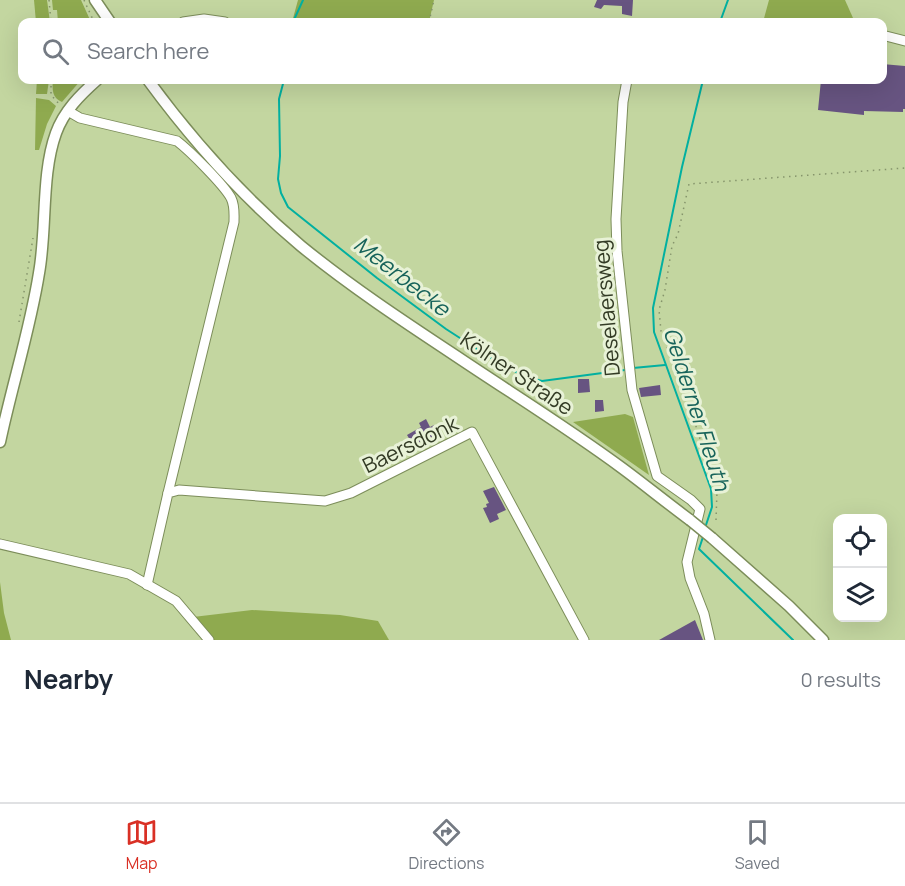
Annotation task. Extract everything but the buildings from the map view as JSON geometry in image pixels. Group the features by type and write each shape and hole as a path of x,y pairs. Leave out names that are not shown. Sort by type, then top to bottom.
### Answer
{"main road":[{"path":"95,0 105,18"},
{"path":"0,442 39,272 50,156 64,109 92,84"},
{"name":"Kölner Straße","path":"151,84 185,129 224,172 301,246 406,323 620,467 712,538 789,606 823,640"}],"street":[{"path":"887,36 905,41"},
{"name":"Deselaersweg","path":"626,84 623,102 616,229 632,390 657,476 700,509 687,562 710,640"},
{"path":"64,109 80,118 177,141 231,197 234,208 234,222 147,585"},
{"name":"Baersdonk","path":"168,493 179,490 326,501 351,493 472,432 584,640"},
{"path":"0,544 129,574 176,601 209,640"}],"path":[{"path":"49,0 51,18"},
{"path":"84,0 92,18"},
{"path":"430,18 434,0"},
{"path":"51,84 52,98 64,109"},
{"path":"716,520 717,491 692,414 661,331 659,310 666,290 672,246 678,234 688,184 905,168"}],"green space":[{"path":"34,0 47,0 49,18 36,18"},
{"path":"52,0 81,0 89,18 58,18 57,10 53,10"},
{"path":"298,0 434,0 430,18 293,18"},
{"path":"769,0 845,0 853,18 764,18"},
{"path":"37,84 48,84 47,94 36,94"},
{"path":"53,84 78,84 62,102 54,96"},
{"path":"36,98 49,100 56,106 47,124 39,150 35,150"},
{"path":"625,414 633,417 649,475 573,422"},
{"path":"0,582 4,613 11,640 0,640"},
{"path":"252,610 340,615 378,621 389,640 211,640 193,617"}],"waterway":[{"name":"Meerbecke","path":"295,18 303,0"},
{"name":"Gelderner Fleuth","path":"721,18 728,0"},
{"name":"Meerbecke","path":"283,84 279,99 278,179 281,193 288,207 377,278 446,329 497,362 524,376 542,381 625,370"},
{"name":"Gelderner Fleuth","path":"702,84 682,167 653,308 654,332 711,489 712,507 705,528"},
{"name":"Meerbecke","path":"633,368 665,365"},
{"name":"Gelderner Fleuth","path":"703,537 699,549 793,640"}]}
